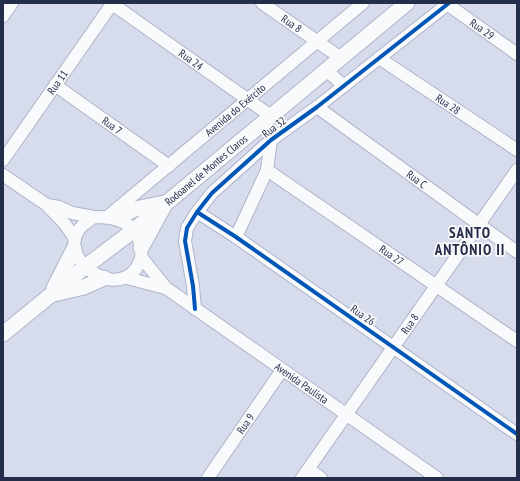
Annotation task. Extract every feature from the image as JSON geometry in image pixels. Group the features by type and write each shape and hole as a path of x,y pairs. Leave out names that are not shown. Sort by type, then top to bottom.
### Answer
{"main road":[{"name":"Rodoanel de Montes Claros","path":"3,334 85,267 134,230 407,3"},
{"path":"112,218 135,209 167,202"},
{"path":"142,253 167,202"},
{"path":"50,296 75,244"},
{"path":"50,296 84,287 104,278"}],"street":[{"path":"3,16 12,3"},
{"name":"Rua 8","path":"262,3 341,58"},
{"name":"Avenida do Exército","path":"112,218 169,166 363,3"},
{"name":"Rua 11","path":"3,160 111,4"},
{"name":"Rua 24","path":"111,4 271,116"},
{"name":"Rua 29","path":"448,4 517,54"},
{"name":"Rua 32","path":"195,309 193,286 185,241 187,228 212,193 271,140 344,86 448,4"},
{"name":"Rua 28","path":"379,58 517,150"},
{"path":"326,70 344,86"},
{"name":"Rua 7","path":"55,86 169,166"},
{"name":"Rua C","path":"316,107 517,252"},
{"path":"236,237 266,170 271,140"},
{"name":"Rua 27","path":"266,170 437,285 517,341"},
{"name":"Rua 8","path":"305,474 517,170"},
{"path":"3,175 47,205 64,224 85,267 104,278"},
{"path":"47,205 58,207 72,214 112,218 134,230"},
{"name":"Rua 26","path":"197,212 236,237 517,434"},
{"path":"75,244 81,227 94,217"},
{"name":"Avenida Paulista","path":"134,230 142,253 166,288 437,478"},
{"path":"127,278 137,268 142,253"},
{"name":"Avenida Paulista","path":"104,278 117,280 127,278 166,288"},
{"name":"Rua 9","path":"208,478 282,370"},
{"path":"305,474 321,478"}],"cycle path":[{"path":"195,309 193,286 185,241 187,228 212,193 271,140 317,107 449,3"},
{"path":"197,212 236,237 517,434"}],"district":[{"name":"SANTO ANTÔNIO II","path":"470,240"}]}
